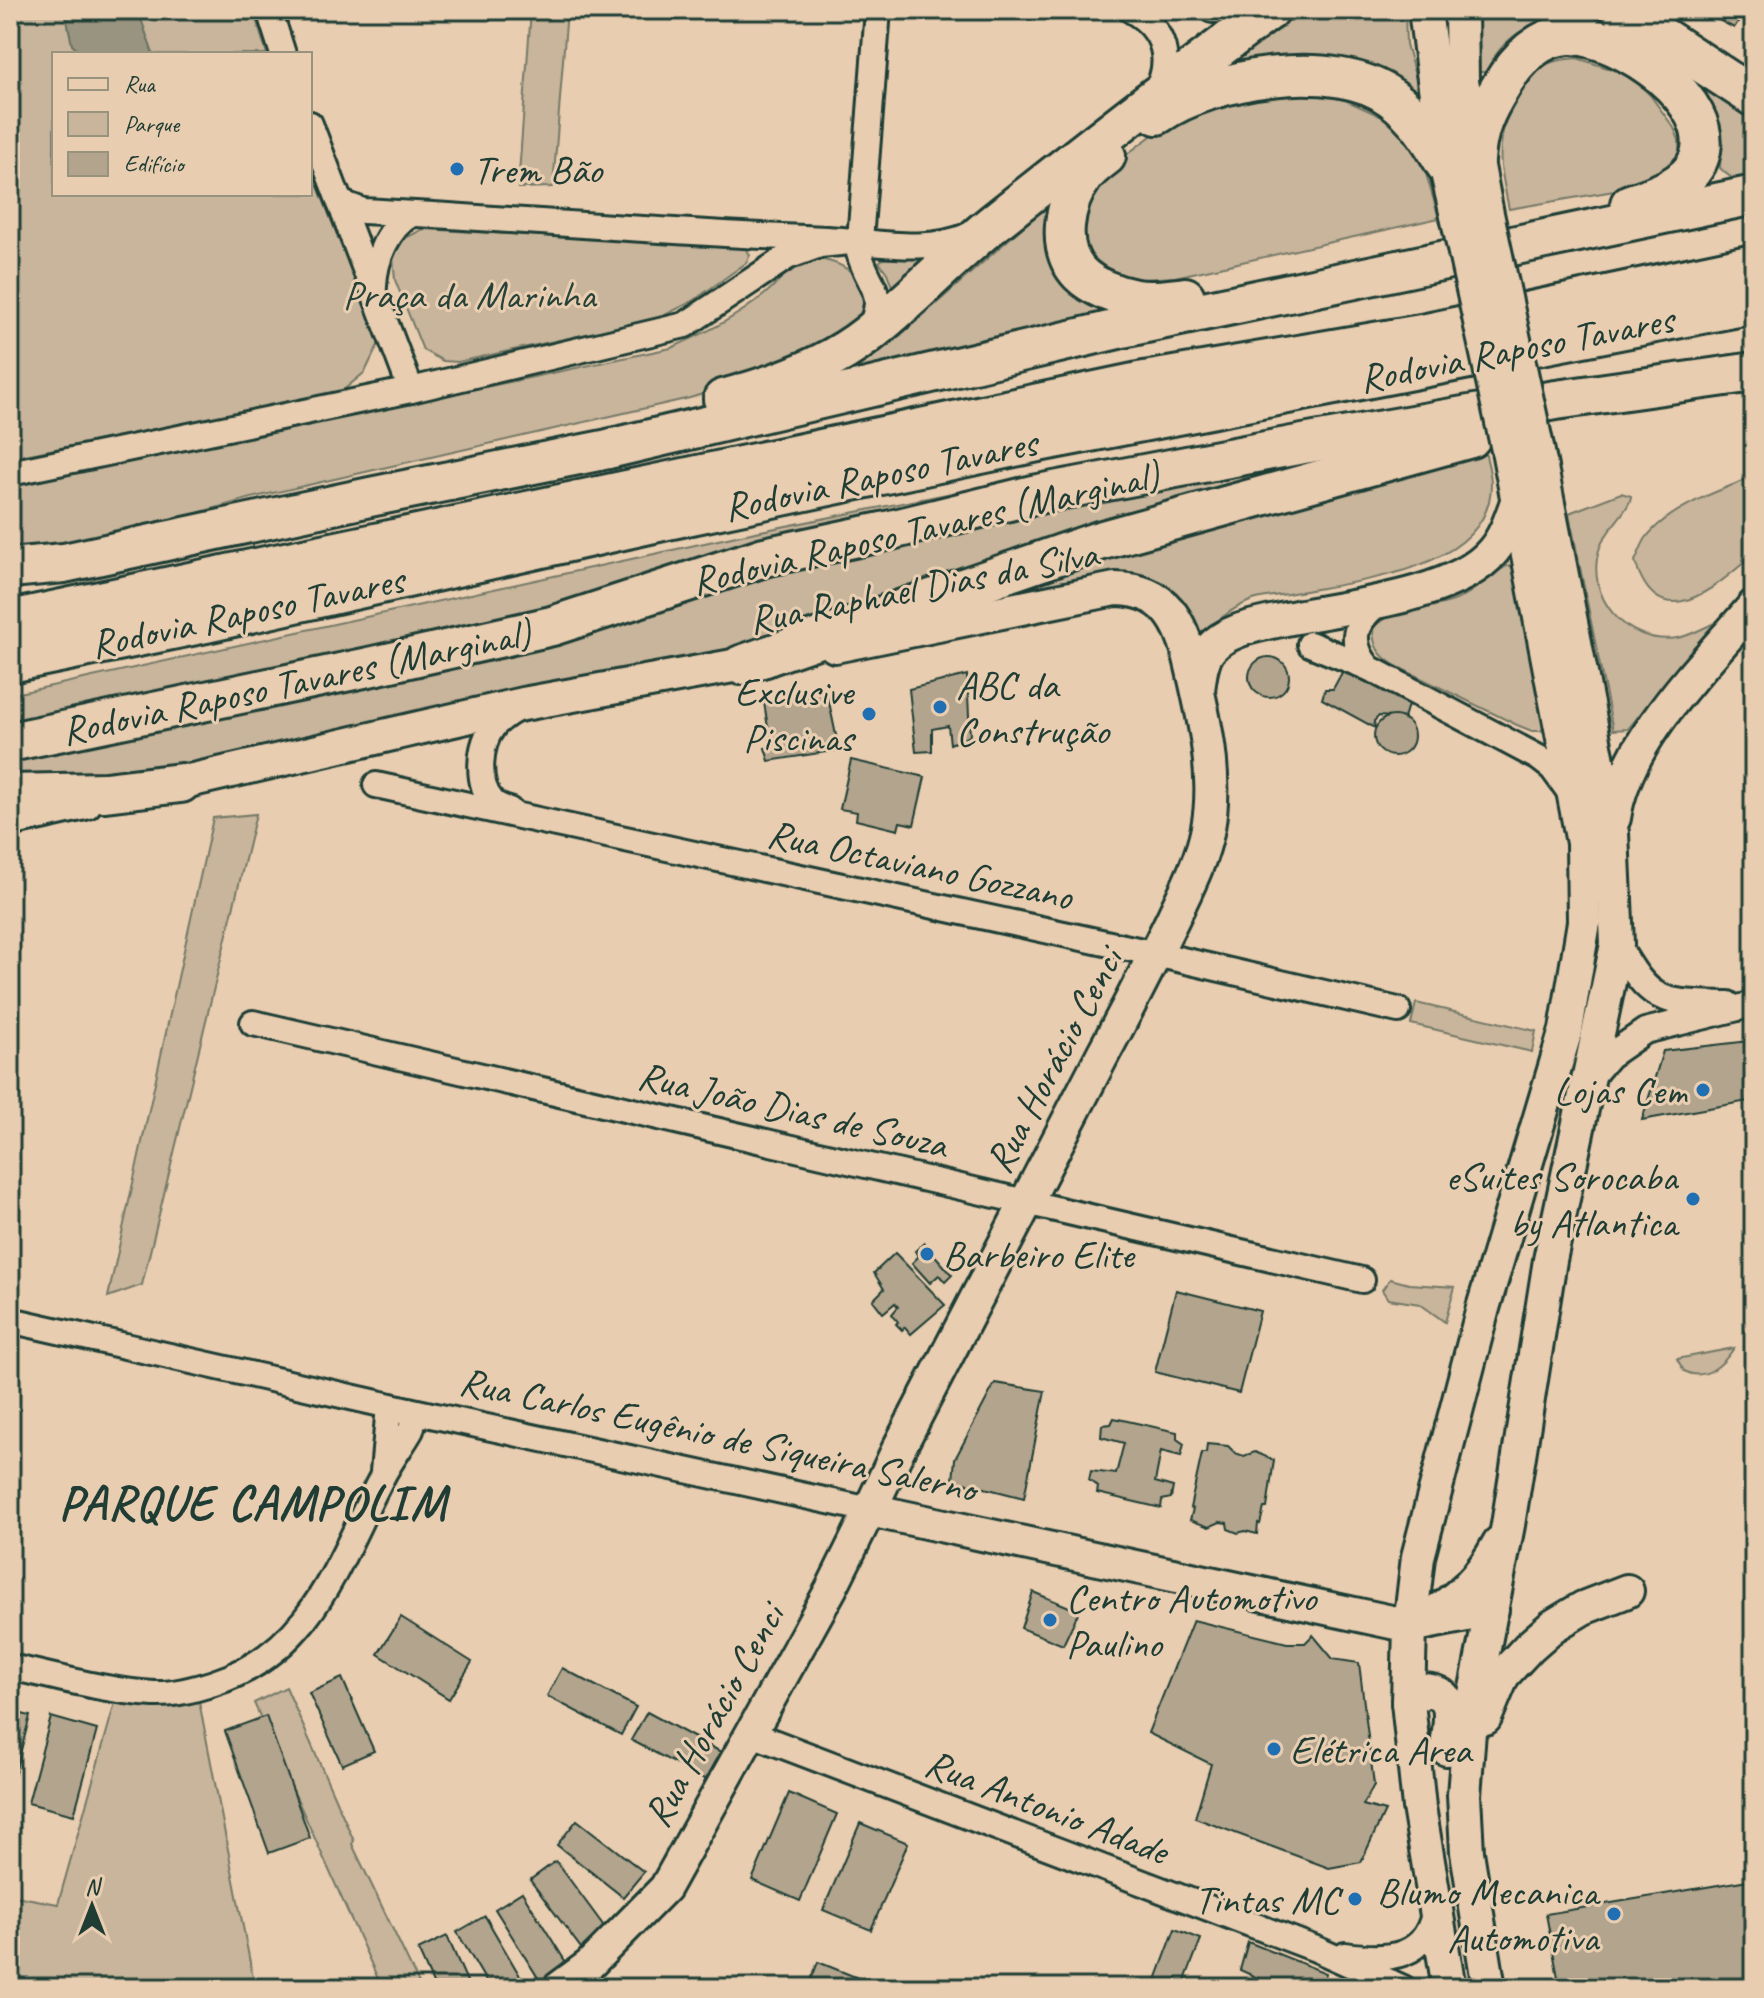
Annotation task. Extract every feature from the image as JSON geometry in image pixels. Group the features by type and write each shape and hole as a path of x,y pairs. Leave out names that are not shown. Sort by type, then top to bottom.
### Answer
{"highway":[{"path":"370,497 746,393 836,356 866,336 991,225 1270,10"},
{"path":"1621,10 1754,97"},
{"path":"1358,279 1155,300 1114,293 1079,273 1067,249 1065,225 1069,201 1084,175 1161,112 1205,92 1253,80 1300,74 1346,78 1389,96 1460,162 1508,74 1528,50 1546,41 1571,34 1610,43 1648,63 1679,90 1700,128 1700,157 1681,183 1598,215 1423,266"},
{"path":"10,568 64,563 608,449 1118,329 1754,195"},
{"name":"Rodovia Raposo Tavares","path":"10,622 1139,384 1422,336 1754,266"},
{"name":"Rodovia Raposo Tavares","path":"10,661 1023,444 1754,302"},
{"name":"Rodovia Raposo Tavares (Marginal)","path":"10,742 552,626 764,557 1033,495 1556,400 1754,372"},
{"path":"741,665 1099,541 1676,383"},
{"path":"10,794 105,792 181,783"}],"main road":[{"path":"1425,10 1523,449 1549,589 1573,796 1583,843 1584,922 1566,1030 1483,1308 1418,1557 1410,1626 1408,1702 1419,1807 1449,1988"},
{"path":"1460,162 1461,10"},
{"path":"1198,691 1205,657 1210,649 1234,632 1290,618 1380,602 1454,579 1475,568 1493,551 1506,530 1519,496 1523,449"},
{"path":"1519,496 1549,589 1612,833"},
{"name":"Rua Raphael Dias da Silva","path":"10,820 523,704 741,665 1115,589 1128,589 1154,598 1177,620 1190,655 1198,691"},
{"path":"1467,1852 1464,1795 1470,1719 1508,1525 1550,1260 1617,944 1612,833 1616,802 1636,752 1662,716 1754,606"},
{"name":"Rua Horácio Cenci","path":"870,1510 898,1450 1156,954 1198,865 1208,828 1213,790 1198,691"},
{"name":"Rua Horácio Cenci","path":"898,1450 895,1469 898,1491 908,1508 927,1522"},
{"name":"Rua Carlos Eugênio de Siqueira Salerno","path":"870,1510 1410,1626"},
{"path":"1410,1626 1448,1605 1468,1586 1487,1566 1508,1525"},
{"path":"1466,1765 1503,1675 1553,1626 1583,1608 1627,1591"},
{"path":"1410,1626 1492,1610"},
{"path":"1408,1702 1424,1690 1436,1691 1447,1698 1450,1708 1446,1765 1467,1852 1489,1988"}],"street":[{"path":"269,10 282,52"},
{"path":"866,336 878,303 874,284 859,253 878,10"},
{"path":"1131,10 1152,24 1162,48 1165,73 1154,97"},
{"path":"1212,10 1257,10"},
{"path":"312,129 411,390"},
{"path":"342,203 363,211 860,241 890,246 922,247 966,237 991,225"},
{"path":"373,290 374,275 387,239 401,220 412,214"},
{"path":"751,282 771,253 770,245 755,237"},
{"path":"10,473 411,390 685,325 787,257 820,245 860,241"},
{"path":"1346,647 1364,614 1380,602"},
{"path":"1310,644 1346,647 1369,668 1539,758 1552,768 1573,796"},
{"name":"Rua Octaviano Gozzano","path":"518,814 494,804 482,777 482,760 487,736 494,726 523,704"},
{"name":"Rua Octaviano Gozzano","path":"376,785 1156,954 1398,1010"},
{"path":"1617,944 1636,978 1656,995 1677,1002 1750,1004"},
{"path":"1591,1077 1609,1056 1645,1031 1750,1004"},
{"name":"Rua João Dias de Souza","path":"253,1023 1362,1280"},
{"name":"Rua Carlos Eugênio de Siqueira Salerno","path":"10,1320 870,1510"},
{"path":"10,1667 105,1688 157,1694 193,1690 230,1678 262,1660 295,1634 338,1570 383,1475 411,1430 413,1423 404,1409"},
{"name":"Rua Horácio Cenci","path":"558,1988 589,1965 665,1888 831,1589 870,1510"},
{"name":"Rua Antonio Adade","path":"752,1734 1316,1949 1403,1988"},
{"name":"Rua Antonio Adade","path":"1316,1949 1371,1958 1397,1957 1416,1948 1429,1932 1436,1904"}],"green space":[{"path":"10,10 253,10 266,52 52,52 52,196 312,196 312,172 380,341 365,372 341,392 10,458"},
{"path":"531,10 567,10 553,187 518,188"},
{"path":"1293,10 1405,10 1406,44 1419,96 1217,78 1225,61"},
{"path":"1477,10 1602,10 1754,114 1754,180 1735,179 1720,168 1719,139 1714,119 1693,80 1630,36 1603,22 1586,18 1551,19 1520,32 1506,43 1486,72 1480,72 1477,67"},
{"path":"1577,58 1629,75 1650,95 1674,128 1679,140 1679,158 1669,168 1637,187 1509,209 1501,154 1504,127 1513,102 1527,79 1540,67"},
{"path":"1281,90 1330,93 1389,120 1421,157 1439,218 1175,277 1142,279 1117,276 1085,251 1086,198 1105,171 1180,114"},
{"path":"1051,202 1107,313 832,385 893,342"},
{"name":"Praça da Marinha","path":"423,229 745,248 750,255 746,263 693,301 657,319 458,362 443,361 423,350 395,280 393,257 400,241"},
{"path":"809,258 836,264 855,276 861,285 862,309 856,323 765,374 690,398 251,498 114,536 10,549 10,487 671,348 743,310"},
{"path":"930,258 894,292 879,262 883,259"},
{"path":"1266,439 479,631 10,729 10,695 741,535 1148,454"},
{"path":"1484,448 1491,484 1485,513 1469,536 1445,554 1383,576 1250,601 1224,616 1203,638 1195,621 1179,601 1071,582 987,598 979,592"},
{"path":"1234,474 1244,477 1244,485 701,661 127,783 10,784 10,762 555,640 777,571"},
{"path":"1754,477 1754,554 1705,592 1688,600 1672,602 1658,598 1645,584 1635,561 1646,538 1681,509"},
{"path":"1621,493 1631,496 1630,501 1603,540 1596,565 1598,583 1613,614 1641,634 1659,638 1682,637 1717,622 1628,729 1613,730 1569,513"},
{"path":"1509,565 1514,569 1545,725 1541,731 1517,725 1394,665 1381,654 1374,640 1373,628 1381,621 1401,612 1456,600"},
{"path":"256,814 142,1285 108,1297 213,818"},
{"path":"1416,1003 1536,1031 1532,1052 1411,1024"},
{"path":"1390,1279 1409,1284 1455,1287 1445,1322 1420,1304 1388,1299 1382,1290"},
{"path":"1734,1348 1719,1366 1706,1373 1684,1371 1677,1359"},
{"path":"286,1687 354,1841 352,1844 421,1988 382,1988 254,1703"},
{"path":"116,1699 161,1704 199,1701 255,1988 10,1988 10,1895 58,1904"}],"shaded area":[{"path":"65,10 138,10 152,52 80,52 72,45"}],"building":[{"path":"1712,10 1746,10 1734,28 1709,15"},
{"path":"1269,657 1283,663 1289,677 1283,691 1269,697 1255,691 1249,677 1255,663"},
{"path":"1345,667 1409,701 1404,718 1379,716 1374,721 1375,728 1322,699 1325,689 1333,689"},
{"name":"ABC da Construção","path":"967,675 970,736 950,744 948,726 932,729 932,751 916,752 909,689"},
{"path":"827,692 839,750 769,761 765,748 771,747 764,702"},
{"path":"1394,716 1408,722 1414,736 1408,750 1394,756 1380,750 1374,736 1380,722"},
{"path":"851,760 925,777 914,825 900,822 898,830 856,820 857,812 840,809"},
{"name":"Lojas Cem","path":"1749,1041 1754,1100 1642,1120 1663,1051"},
{"path":"924,1243 952,1275 945,1282 939,1275 930,1283 912,1263 919,1256 915,1251"},
{"path":"895,1253 945,1305 911,1334 905,1327 902,1330 896,1324 898,1322 892,1314 898,1307 895,1303 883,1313 873,1300 884,1289 874,1273"},
{"path":"1176,1290 1260,1311 1239,1393 1155,1372"},
{"path":"995,1383 1045,1391 1024,1498 953,1480 955,1459"},
{"path":"1114,1418 1177,1432 1177,1439 1184,1444 1181,1456 1161,1451 1155,1482 1173,1487 1171,1498 1162,1500 1161,1508 1097,1493 1098,1487 1089,1480 1091,1471 1116,1474 1124,1443 1101,1437 1102,1425 1111,1424"},
{"path":"1207,1444 1228,1446 1244,1456 1255,1452 1274,1460 1267,1508 1264,1508 1258,1523 1257,1534 1238,1533 1228,1529 1227,1523 1220,1522 1209,1527 1190,1520 1202,1453 1206,1453"},
{"name":"Centro Automotivo Paulino","path":"1033,1592 1079,1611 1063,1645 1021,1628"},
{"path":"401,1617 472,1662 449,1699 378,1654"},
{"name":"Elétrica Area","path":"1193,1620 1287,1643 1305,1643 1313,1635 1333,1659 1359,1663 1374,1785 1363,1805 1385,1811 1361,1862 1329,1868 1195,1818 1211,1764 1148,1733"},
{"path":"562,1668 636,1707 621,1735 547,1696"},
{"path":"342,1678 374,1751 342,1765 309,1693"},
{"path":"10,1711 30,1716 10,1792"},
{"path":"647,1712 721,1752 706,1780 631,1740"},
{"path":"266,1716 310,1838 269,1853 225,1731"},
{"path":"51,1717 97,1730 74,1815 28,1803"},
{"path":"789,1793 837,1814 800,1901 752,1880"},
{"path":"577,1820 644,1872 623,1897 557,1845"},
{"path":"860,1823 908,1843 871,1930 823,1910"},
{"path":"556,1861 606,1929 581,1948 530,1880"},
{"path":"1754,1879 1754,1988 1560,1988 1546,1914"},
{"path":"522,1892 567,1964 540,1981 495,1909"},
{"path":"485,1916 527,1988 490,1988 457,1932"},
{"path":"1175,1929 1201,1939 1182,1988 1153,1988"},
{"path":"447,1936 470,1988 435,1988 418,1950"},
{"path":"1248,1942 1326,1973 1322,1988 1253,1988 1258,1978 1240,1970"},
{"path":"818,1962 883,1988 808,1988"}],"place":[{"name":"Trem Bão","path":"457,169"},
{"name":"ABC da Construção","path":"940,707"},
{"name":"Exclusive Piscinas","path":"869,714"},
{"name":"Lojas Cem","path":"1703,1090"},
{"name":"eSuites Sorocaba by Atlantica","path":"1693,1199"},
{"name":"Barbeiro Elite","path":"927,1254"},
{"name":"Centro Automotivo Paulino","path":"1050,1620"},
{"name":"Elétrica Area","path":"1274,1749"},
{"name":"Tintas MC","path":"1355,1899"},
{"name":"Blumo Mecanica Automotiva","path":"1614,1914"}],"district":[{"name":"PARQUE CAMPOLIM","path":"253,1502"}]}
